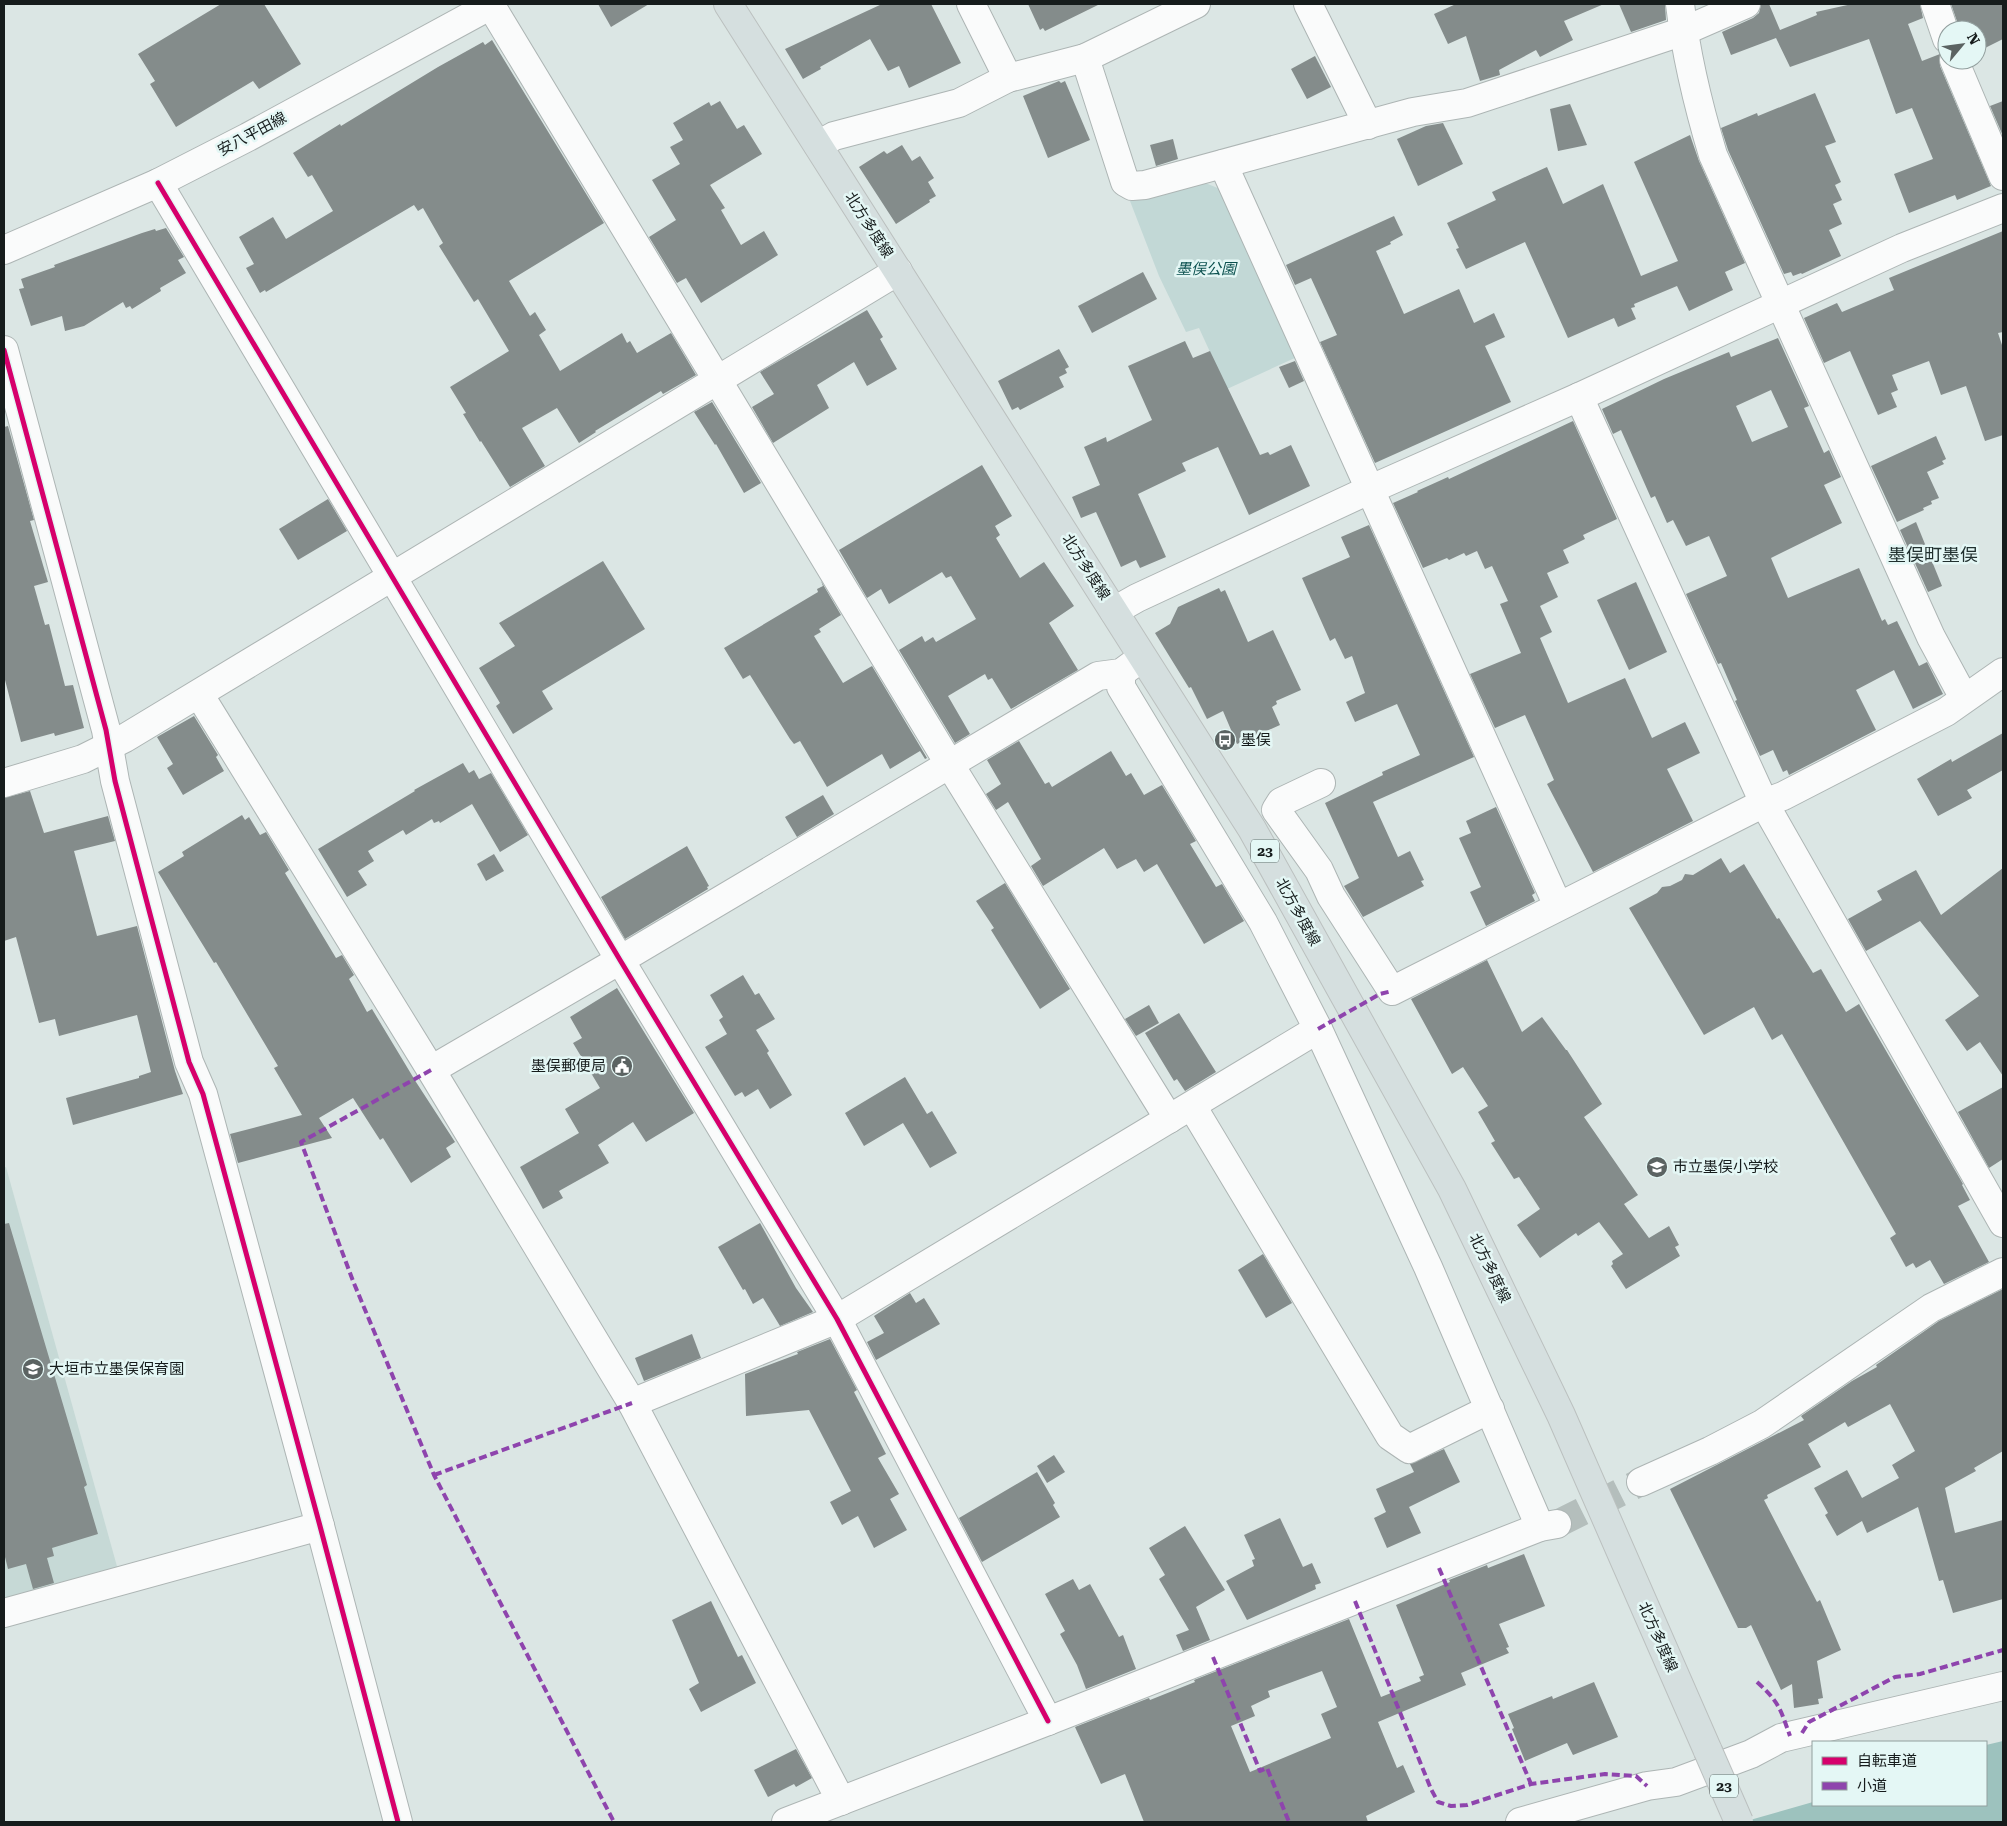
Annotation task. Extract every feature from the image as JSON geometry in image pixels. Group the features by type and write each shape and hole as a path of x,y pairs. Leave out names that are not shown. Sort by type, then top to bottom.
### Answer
{"main road":[{"name":"北方多度線","path":"728,4 1252,828 1452,1189 1561,1415 1739,1822"}],"street":[{"path":"492,4 950,765 1181,1112 1390,1436 1409,1449 1490,1409"},
{"name":"安八平田線","path":"4,250 158,183 248,137 492,4"},
{"path":"971,4 1008,78"},
{"path":"818,145 834,136 959,102 1008,78 1085,58 1196,4"},
{"path":"1308,4 1368,125"},
{"path":"1680,4 1699,108 1713,155 1931,637 1964,698"},
{"path":"1085,58 1125,182 1132,186 1145,185 1413,112 1467,103 1684,31 1746,4"},
{"path":"1755,4 1762,4"},
{"path":"1935,4 1940,20"},
{"path":"1958,70 2003,176"},
{"path":"1223,164 1558,906"},
{"path":"158,183 391,577 837,1319 1048,1722"},
{"path":"1114,610 1371,489 1579,398 1902,248 2003,208"},
{"path":"4,783 83,760 108,747 200,694 898,271"},
{"path":"4,350 106,730 115,781 189,1062 203,1094 398,1822"},
{"path":"1579,398 1764,803 2003,1223"},
{"path":"431,1070 1098,676 1121,673 1143,657"},
{"path":"786,1822 1048,1722 1549,1526 1490,1409 1400,1204 1318,1029 1263,922 1121,687 1121,673"},
{"path":"1321,783 1281,802 1276,810 1319,870 1331,896 1392,991 1764,803 1783,796 1946,712 1964,698 2002,675"},
{"path":"200,694 431,1070 632,1403 840,1801"},
{"path":"632,1403 837,1319 1318,1029"},
{"path":"1641,1482 1710,1451 1762,1424 1931,1308 2003,1272"},
{"path":"4,1613 320,1526"},
{"path":"1520,1822 1647,1786 1676,1782 1751,1754 1781,1738 2003,1686"}],"shaded area":[{"name":"大垣市立墨俣保育園","path":"6,1167 118,1570 4,1601 4,1168"}],"green space":[{"name":"墨俣公園","path":"1203,182 1220,189 1297,357 1227,389 1199,328 1186,332 1159,276 1130,201"}],"water":[{"path":"2003,1741 2003,1822 1743,1822 1812,1802 1812,1806 1987,1806 1987,1745"}],"building":[{"path":"221,4 264,4 301,64 259,89 253,81 176,127 150,84 155,81 138,54"},
{"path":"598,4 649,4 611,27"},
{"path":"882,4 931,4 961,63 909,88 899,66 888,71 870,39 820,67 821,69 803,79 785,49"},
{"path":"1028,4 1100,4 1045,31 1043,28 1040,30"},
{"path":"1456,4 1604,4 1564,21 1573,40 1540,57 1536,50 1499,70 1500,75 1480,81 1466,36 1448,44 1434,14"},
{"path":"1619,4 1665,4 1666,20 1631,32"},
{"path":"1761,4 1769,4 1780,30 1817,15 1816,12 1852,4 1920,4 1923,18 1908,24 1922,61 1937,55 1937,70 1942,70 1991,186 1957,200 1955,195 1909,213 1894,174 1933,159 1912,108 1896,114 1869,39 1790,67 1776,38 1731,55 1722,32 1753,18 1759,13"},
{"path":"1951,4 2003,4 2003,39 1987,47 1987,20 1957,20"},
{"path":"492,40 604,223 509,281 530,316 535,312 546,330 539,335 560,371 622,333 627,343 630,341 637,353 671,333 696,375 663,394 661,391 595,431 579,443 557,408 522,428 545,466 510,487 463,414 466,413 450,387 509,351 478,299 474,302 439,246 443,243 423,208 418,211 414,205 266,292 265,290 260,293 246,268 254,264 239,237 273,217 286,239 333,211 312,175 308,177 293,153 438,67 483,42 485,45"},
{"path":"1315,56 1331,87 1307,99 1291,69"},
{"path":"1059,81 1061,83 1065,81 1090,140 1048,158 1023,96"},
{"path":"1815,93 1836,142 1825,146 1841,182 1835,185 1842,200 1833,204 1842,224 1829,230 1841,256 1802,274 1793,276 1791,272 1784,274 1728,150 1721,128 1757,113 1758,116"},
{"path":"720,101 737,129 744,125 762,154 710,185 725,208 721,210 741,245 764,231 778,255 701,303 686,278 677,283 649,237 676,220 652,180 680,164 670,147 683,140 673,123 709,102 711,106"},
{"path":"2003,101 2003,136 1990,106"},
{"path":"1570,104 1587,145 1558,151 1550,109"},
{"path":"1443,123 1463,164 1418,186 1397,139 1426,126"},
{"path":"1690,135 1699,161 1745,263 1725,272 1733,290 1689,311 1677,286 1634,304 1635,307 1631,308 1636,319 1618,327 1614,318 1568,338 1525,242 1466,269 1456,249 1459,248 1447,223 1496,200 1492,192 1547,167 1563,204 1603,184 1641,276 1678,261 1634,162"},
{"path":"1173,139 1178,159 1156,166 1150,145"},
{"path":"902,145 912,161 920,156 934,178 928,182 936,196 896,224 859,167 884,151 887,154"},
{"path":"1394,216 1403,235 1390,242 1391,244 1376,251 1404,314 1459,289 1474,323 1494,313 1505,337 1485,346 1511,402 1375,463 1320,342 1337,335 1311,278 1295,285 1286,265"},
{"path":"166,228 184,257 178,260 186,273 160,288 161,291 132,309 130,306 126,308 123,302 84,326 65,331 62,316 31,326 19,289 24,288 21,279 142,233"},
{"path":"2003,231 2003,332 1998,333 2003,348 2003,435 1985,441 1966,386 1941,395 1929,361 1892,375 1898,390 1891,393 1897,407 1878,415 1850,351 1824,363 1804,318 1837,303 1842,312 1894,290 1889,278"},
{"path":"1143,272 1157,299 1092,333 1078,306"},
{"path":"867,310 883,337 880,339 897,369 867,386 854,362 817,385 829,408 773,443 752,407 774,394 760,372"},
{"path":"1778,338 1809,406 1804,408 1824,453 1829,450 1841,477 1824,485 1842,523 1771,558 1788,598 1859,568 1882,621 1885,619 1888,625 1897,621 1919,666 1927,662 1943,694 1913,709 1894,670 1856,690 1876,730 1789,775 1787,770 1783,772 1773,750 1760,756 1735,701 1737,700 1721,663 1718,664 1686,594 1727,576 1709,536 1686,546 1673,520 1667,523 1655,496 1651,498 1621,430 1613,434 1602,409 1664,379 1729,352 1731,357","holes":["1771,390 1788,427 1752,442 1736,406"]},
{"path":"1185,341 1193,358 1210,351 1260,455 1268,452 1270,455 1291,445 1310,486 1249,515 1218,447 1182,463 1186,471 1138,494 1166,557 1140,568 1136,560 1121,567 1096,512 1081,518 1072,497 1100,485 1084,447 1106,437 1107,442 1152,420 1128,366"},
{"path":"1059,349 1069,367 1065,369 1067,373 1059,377 1064,387 1020,410 1018,407 1012,410 998,381"},
{"path":"1295,361 1304,381 1289,388 1279,367"},
{"path":"712,402 761,483 744,493 716,444 694,412"},
{"path":"1573,421 1617,519 1583,535 1585,539 1563,550 1569,563 1547,573 1558,597 1540,606 1552,632 1540,638 1568,703 1625,678 1652,738 1685,722 1700,753 1667,769 1693,821 1593,872 1547,784 1554,780 1525,715 1495,728 1470,674 1521,653 1500,604 1508,601 1492,566 1485,569 1477,551 1466,556 1464,553 1449,560 1447,558 1423,568 1393,503"},
{"path":"8,426 34,520 30,521 48,582 34,586 45,625 49,624 65,686 73,685 84,728 55,736 54,733 21,742 4,676 4,427"},
{"path":"1936,436 1946,459 1942,461 1944,464 1927,472 1939,498 1931,501 1932,504 1923,508 1924,510 1897,522 1871,466"},
{"path":"982,465 1012,516 995,526 1000,535 996,538 1020,578 1044,562 1074,606 1049,623 1078,670 1011,709 992,678 988,680 985,674 948,696 970,734 955,743 899,650 922,636 925,642 933,637 936,642 976,619 951,576 946,578 942,572 889,604 881,589 867,598 839,550"},
{"path":"328,499 347,531 298,560 279,529"},
{"path":"1916,522 1942,586 1928,592 1900,530"},
{"path":"1369,525 1474,757 1373,802 1398,857 1410,851 1424,880 1421,881 1424,886 1363,917 1344,886 1359,878 1325,803 1383,775 1382,772 1420,755 1397,704 1355,722 1346,702 1365,693 1352,656 1345,659 1335,638 1330,641 1302,578 1350,557 1341,537"},
{"path":"603,561 645,629 542,691 553,709 513,734 496,706 500,703 479,668 515,646 499,623"},
{"path":"821,581 841,615 819,629 821,632 814,636 843,683 872,666 927,758 925,759 920,751 890,769 882,754 827,787 800,741 794,744 750,675 743,679 724,648 818,592 817,589 823,586"},
{"path":"1636,582 1667,652 1629,670 1597,600"},
{"path":"1219,588 1221,592 1225,590 1248,642 1273,630 1301,690 1276,701 1277,704 1272,707 1280,725 1237,744 1223,711 1207,719 1191,687 1189,688 1155,633 1170,624 1178,607"},
{"path":"194,716 218,755 216,757 224,771 183,795 167,768 173,764 157,737"},
{"path":"2003,733 2003,770 1967,790 1972,798 1938,816 1917,779 1951,759 1952,762"},
{"path":"1019,741 1045,784 1049,782 1052,787 1111,751 1126,776 1131,773 1144,795 1162,785 1196,841 1190,844 1216,887 1222,884 1244,921 1204,944 1157,864 1144,872 1136,859 1117,869 1104,848 1043,886 1031,866 1041,859 1008,802 996,810 986,794 1001,784 987,760"},
{"path":"463,763 469,773 474,770 479,779 491,773 528,835 500,852 472,804 440,823 439,821 434,823 432,819 406,835 403,830 368,851 374,861 358,871 367,885 347,897 318,849 414,790"},
{"path":"30,791 44,833 108,816 115,841 74,851 97,936 137,926 175,1071 183,1094 73,1125 66,1098 139,1078 139,1076 151,1072 137,1015 59,1036 55,1019 39,1023 16,937 4,941 4,798"},
{"path":"823,795 834,814 797,837 785,817"},
{"path":"1496,807 1535,893 1532,895 1535,901 1486,926 1470,892 1481,887 1459,838 1471,833 1466,821"},
{"path":"242,815 245,820 249,817 260,835 266,832 289,870 285,873 336,958 342,955 354,975 349,979 367,1012 372,1009 455,1142 446,1148 451,1157 411,1183 383,1138 380,1140 353,1098 319,1118 332,1138 238,1163 230,1134 302,1115 274,1068 278,1066 216,962 214,963 158,872 184,856 182,852"},
{"path":"687,846 709,886 707,887 708,889 625,939 601,897"},
{"path":"494,854 504,871 486,881 477,864"},
{"path":"1721,858 1730,873 1744,864 1777,919 1779,918 1813,973 1821,969 1846,1012 1859,1004 1963,1184 1970,1200 1958,1206 1989,1262 1944,1284 1930,1260 1916,1268 1913,1263 1906,1267 1890,1238 1896,1234 1782,1034 1772,1040 1754,1007 1704,1035 1629,908 1657,893 1662,887 1670,886 1682,880 1685,874 1693,875"},
{"path":"2003,868 2003,1076 1980,1042 1967,1051 1945,1020 1979,996 1920,921 1866,951 1848,919 1882,900 1877,891 1916,870 1941,915"},
{"path":"1005,883 1070,989 1040,1009 991,930 994,928 976,901"},
{"path":"1487,960 1522,1032 1542,1017 1567,1050 1602,1104 1584,1117 1638,1195 1624,1204 1649,1238 1669,1226 1679,1245 1675,1247 1680,1256 1626,1289 1611,1266 1613,1264 1612,1261 1623,1254 1599,1222 1578,1236 1576,1233 1540,1258 1517,1225 1540,1209 1519,1177 1514,1179 1491,1143 1495,1141 1478,1112 1488,1106 1463,1067 1452,1074 1411,999"},
{"path":"743,975 755,995 759,993 775,1019 756,1030 769,1051 767,1053 792,1095 770,1109 758,1089 745,1097 742,1092 735,1096 705,1047 727,1034 719,1020 723,1017 710,995"},
{"path":"617,988 694,1113 646,1142 633,1122 598,1145 609,1163 559,1191 563,1198 543,1209 520,1167 579,1133 565,1109 600,1088 573,1043 582,1038 570,1017"},
{"path":"1149,1005 1159,1023 1136,1036 1125,1019"},
{"path":"1179,1013 1216,1072 1185,1091 1177,1079 1174,1081 1145,1033"},
{"path":"905,1077 927,1114 932,1111 957,1153 930,1168 903,1123 864,1146 845,1113"},
{"path":"2003,1087 2003,1159 1989,1168 1958,1112"},
{"name":"大垣市立墨俣保育園","path":"9,1223 87,1485 84,1487 98,1534 52,1548 54,1556 47,1558 54,1583 33,1589 26,1564 8,1569 4,1553 4,1224"},
{"path":"760,1223 796,1288 813,1312 780,1326 763,1298 753,1304 718,1247"},
{"path":"1263,1254 1292,1303 1266,1318 1238,1270"},
{"path":"2003,1289 2003,1451 1974,1468 1976,1471 1945,1488 1955,1533 2003,1520 2003,1599 1953,1613 1943,1580 1939,1581 1918,1507 1867,1533 1862,1521 1837,1536 1825,1515 1828,1513 1814,1488 1847,1470 1862,1498 1899,1478 1892,1465 1915,1451 1890,1404 1848,1427 1845,1422 1808,1444 1821,1467 1767,1495 1768,1498 1764,1500 1817,1602 1820,1600 1841,1650 1817,1661 1823,1698 1818,1699 1819,1704 1794,1708 1792,1684 1781,1690 1751,1625 1746,1628 1738,1628 1670,1489 1804,1420 1801,1416 1852,1381 1877,1367 1876,1365 1939,1321"},
{"path":"910,1293 916,1303 924,1298 940,1324 876,1360 867,1342 884,1333 874,1316"},
{"path":"692,1334 701,1358 644,1381 635,1358"},
{"path":"830,1339 857,1390 854,1392 886,1454 878,1458 899,1494 890,1499 907,1530 874,1548 858,1516 842,1525 830,1502 851,1491 809,1410 746,1416 745,1374 798,1354 797,1352"},
{"path":"1444,1449 1460,1482 1409,1507 1421,1533 1387,1548 1374,1518 1386,1512 1376,1489 1414,1472 1410,1464"},
{"path":"1054,1455 1065,1472 1047,1483 1037,1466"},
{"path":"1037,1472 1055,1503 1053,1505 1060,1517 982,1562 959,1518"},
{"path":"1280,1518 1303,1567 1312,1563 1321,1583 1315,1585 1316,1589 1247,1620 1226,1581 1254,1566 1252,1560 1255,1559 1244,1535"},
{"path":"1185,1526 1225,1590 1196,1607 1210,1640 1183,1651 1176,1635 1189,1630 1159,1579 1165,1575 1149,1548"},
{"path":"1524,1554 1545,1606 1499,1624 1509,1647 1506,1648 1509,1653 1461,1673 1466,1685 1378,1722 1397,1768 1403,1765 1415,1792 1366,1816 1368,1822 1144,1822 1125,1774 1101,1784 1075,1727 1149,1698 1150,1700 1195,1682 1194,1680 1349,1619 1381,1697 1421,1681 1419,1677 1424,1675 1396,1605 1450,1582 1449,1580 1487,1565 1488,1568","holes":["1322,1671 1337,1707 1321,1714 1331,1738 1250,1772 1231,1726 1255,1716 1251,1706 1270,1697 1268,1691"]},
{"path":"1073,1579 1079,1590 1090,1584 1119,1637 1123,1635 1136,1669 1086,1689 1077,1665 1060,1634 1065,1631 1045,1594"},
{"path":"711,1601 738,1657 742,1655 756,1683 701,1712 689,1689 699,1683 672,1620"},
{"path":"1594,1682 1618,1737 1573,1755 1567,1743 1525,1761 1508,1714 1552,1696 1553,1699"},
{"path":"796,1749 812,1778 796,1787 794,1784 768,1797 754,1770"}],"tunnel":[{"path":"1557,1524 1641,1482"}],"marked path":[{"path":"1318,1029 1380,994 1392,991"},
{"path":"431,1070 301,1142 353,1281 434,1475 614,1822"},
{"path":"434,1475 632,1403"},
{"path":"1439,1568 1531,1784"},
{"path":"1355,1601 1431,1789 1438,1802 1451,1806 1467,1805 1531,1784 1605,1774 1636,1776 1647,1786"},
{"path":"1802,1733 1809,1722 1895,1677 1920,1674 2003,1650"},
{"path":"1213,1657 1260,1771 1267,1768 1289,1822"},
{"path":"1757,1682 1778,1706 1790,1736"}],"cycle path":[{"path":"158,183 620,960 837,1319 1048,1721"},
{"path":"4,350 106,730 115,781 189,1062 203,1094 398,1822"}],"place":[{"name":"墨俣","path":"1225,740"},
{"name":"墨俣郵便局","path":"622,1066"},
{"name":"市立墨俣小学校","path":"1657,1167"},
{"name":"大垣市立墨俣保育園","path":"33,1369"}],"district":[{"name":"墨俣町墨俣","path":"1933,554"}]}
